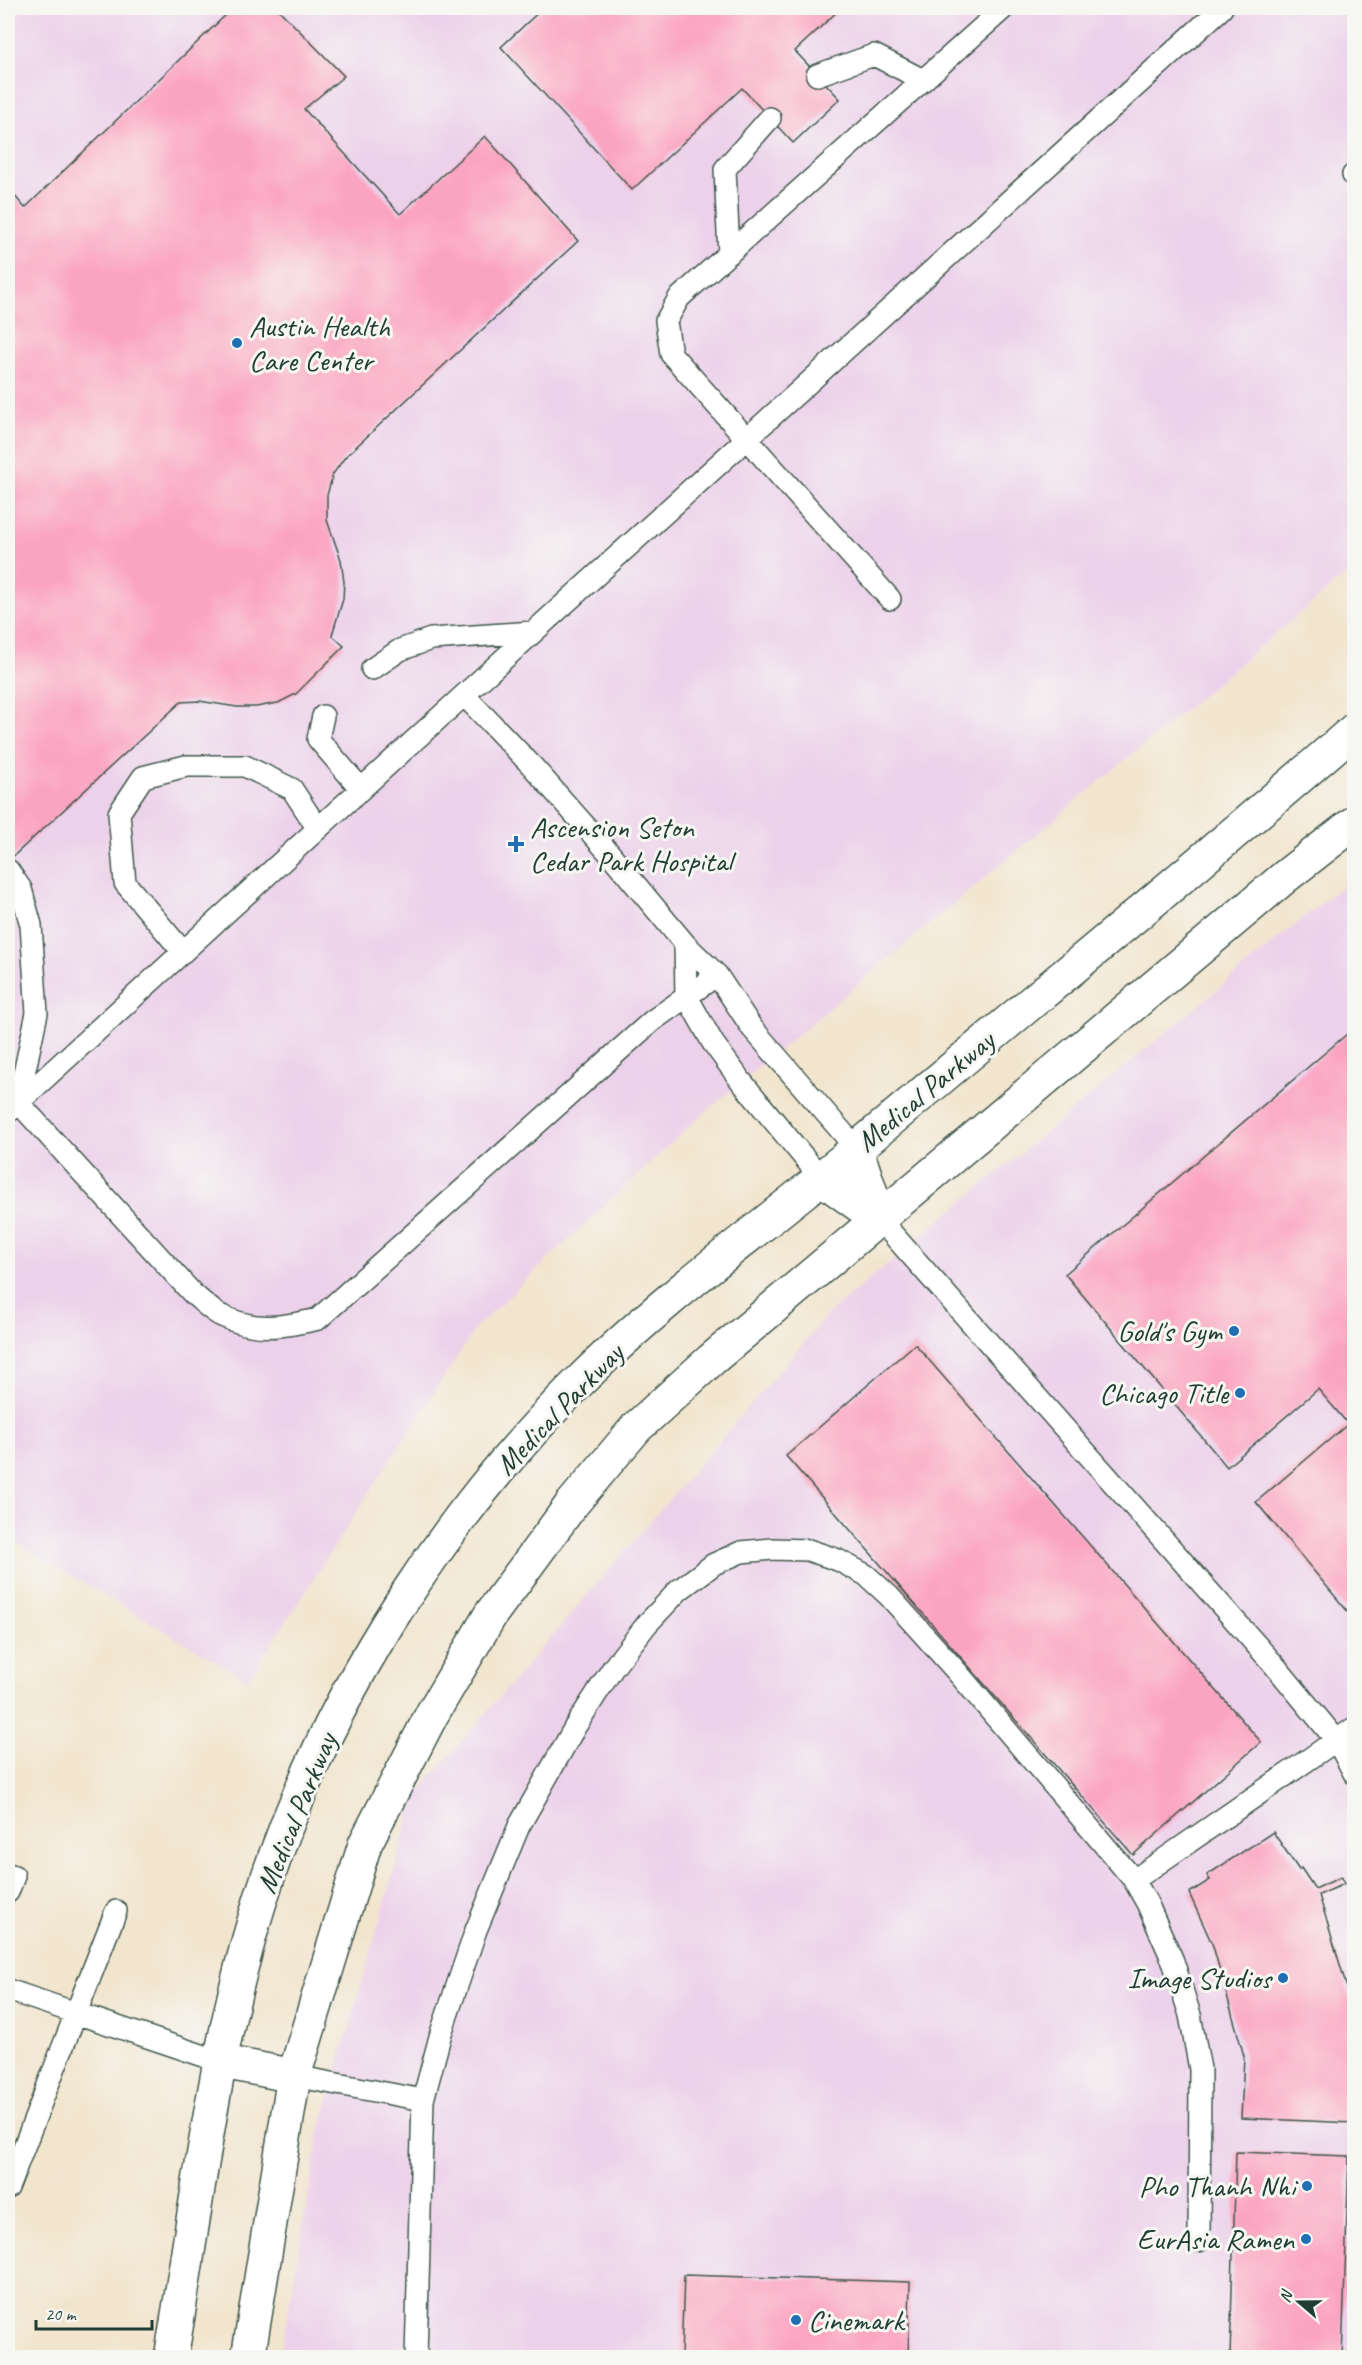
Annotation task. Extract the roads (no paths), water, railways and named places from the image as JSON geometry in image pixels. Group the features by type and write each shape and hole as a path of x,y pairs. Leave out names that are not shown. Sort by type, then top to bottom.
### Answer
{"street":[{"name":"Medical Parkway","path":"171,2358 219,2061 241,1964 276,1852 328,1731 387,1626 446,1536 513,1452 583,1378 698,1276 821,1178 1354,730"},
{"path":"248,2358 294,2076 365,1844 432,1714 491,1614 572,1504 636,1428 711,1360 1277,884 1354,823"},
{"path":"856,1148 880,1220"},
{"path":"821,1178 880,1220"},
{"path":"219,2061 294,2076"}],"lane":[{"path":"890,599 670,354 666,321 679,298 1004,8"},
{"path":"11,1102 183,952 1222,8"},
{"path":"817,75 874,55 923,80"},
{"path":"729,254 724,169 770,118"},
{"path":"372,669 400,650 431,639 534,632"},
{"path":"464,695 533,767 685,944 717,975 752,1028 856,1148"},
{"path":"323,716 318,739 361,789"},
{"path":"183,952 125,883 119,813 143,777 186,766 244,765 292,789 318,828"},
{"path":"8,870 21,889 31,925 37,1013 11,1102"},
{"path":"685,944 686,996 713,1043 741,1081 821,1178"},
{"path":"11,1102 192,1294 221,1316 252,1325 280,1328 318,1319 327,1312 652,1021 717,975"},
{"path":"880,1220 1276,1667 1338,1741 1354,1773"},
{"path":"416,2358 423,2100 451,2003 494,1884 519,1826 570,1736 613,1668 647,1624 679,1590 714,1564 741,1552 772,1548 808,1550 838,1560 866,1575 958,1673 1134,1880 1147,1902 1173,1961 1190,2015 1200,2069 1199,2241"},
{"path":"1134,1880 1354,1728"},
{"path":"8,1874 14,1876 8,1892"},
{"path":"8,2188 116,1911"},
{"path":"8,1990 219,2061"},
{"path":"294,2076 423,2100"}],"place":[{"name":"Austin Health Care Center","path":"237,343"},
{"name":"Ascension Seton Cedar Park Hospital","path":"516,844"},
{"name":"Gold's Gym","path":"1234,1331"},
{"name":"Chicago Title","path":"1240,1393"},
{"name":"Image Studios","path":"1283,1978"},
{"name":"Pho Thanh Nhi","path":"1307,2186"},
{"name":"EurAsia Ramen","path":"1306,2239"},
{"name":"Cinemark","path":"796,2320"}]}
